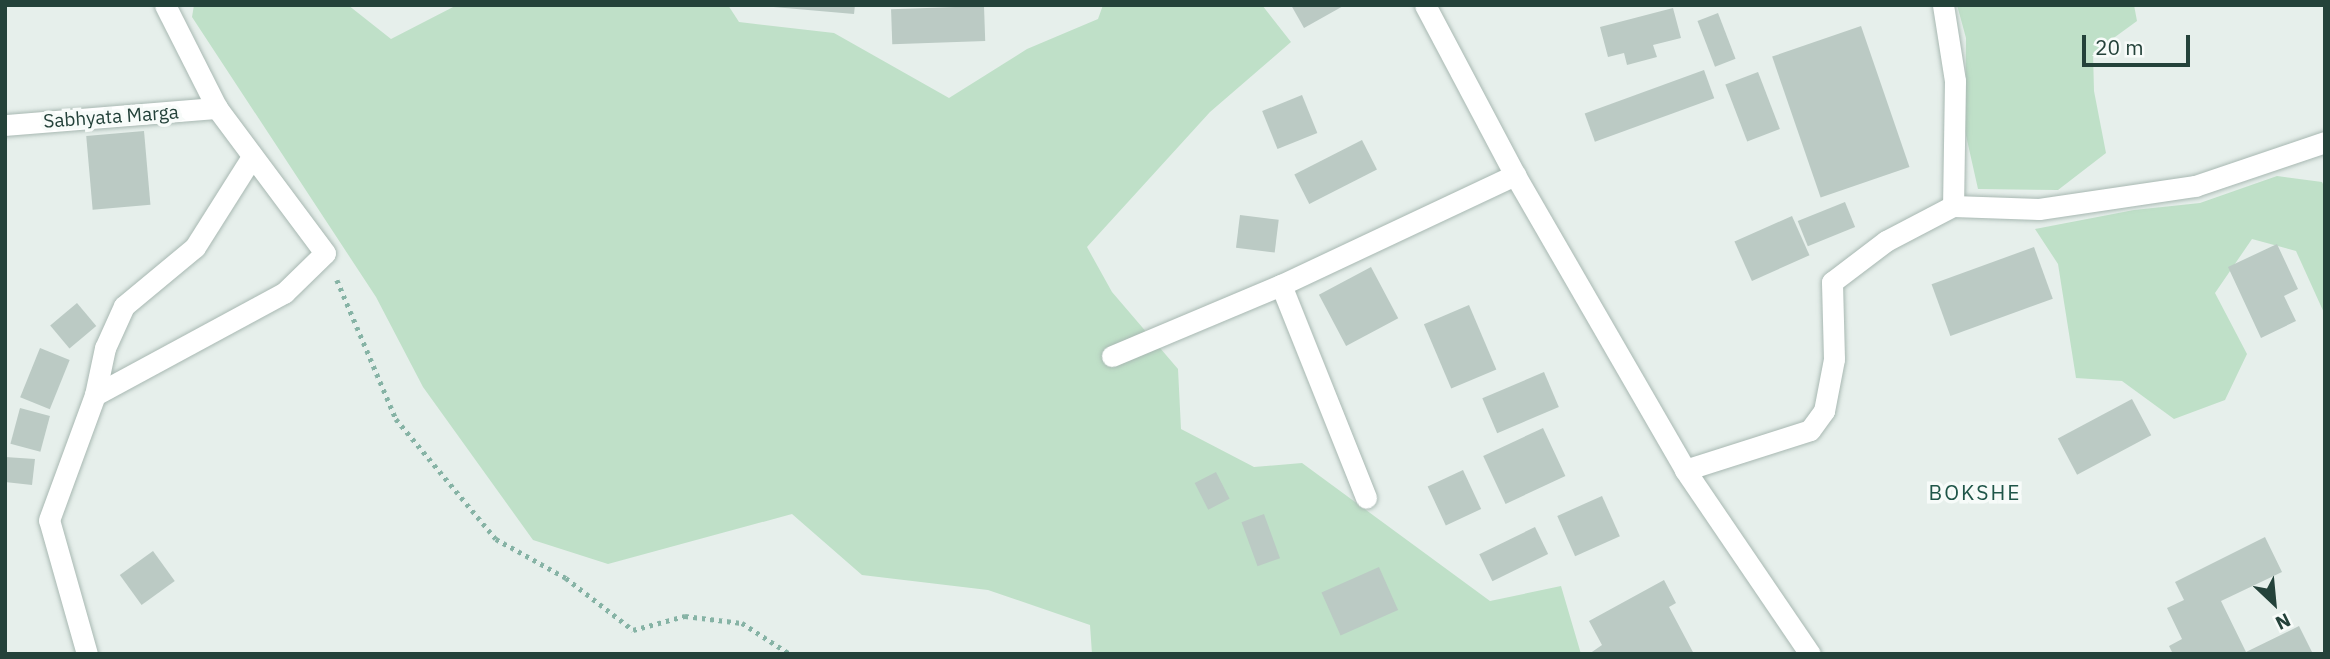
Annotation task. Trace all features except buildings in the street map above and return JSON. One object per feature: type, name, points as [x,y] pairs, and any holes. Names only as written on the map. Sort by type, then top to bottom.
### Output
[{"type":"street","points":[[95,395],[284,293],[325,253],[217,108],[165,5]]},
{"type":"street","points":[[1425,5],[1516,175],[1685,470],[1810,654]]},
{"type":"street","points":[[1942,5],[1955,81],[1953,206]]},
{"type":"street","name":"Sabhyata Marga","points":[[5,125],[217,108]]},
{"type":"street","points":[[1685,470],[1810,430],[1824,411],[1834,359],[1832,282],[1886,241],[1953,206],[2039,209],[2195,186],[2325,142]]},
{"type":"street","points":[[87,654],[49,520],[95,395],[105,348],[124,306],[195,247],[252,157]]},
{"type":"street","points":[[1112,356],[1281,285],[1516,175]]},
{"type":"street","points":[[1281,285],[1366,498]]},
{"type":"path","points":[[325,253],[396,419],[496,539],[566,578],[633,630],[685,616],[742,624],[790,654]]},
{"type":"green space","points":[[194,5],[348,5],[391,39],[457,5],[728,5],[739,22],[834,33],[949,98],[1027,49],[1098,19],[1103,5],[1262,5],[1291,42],[1210,112],[1087,247],[1112,292],[1178,369],[1181,429],[1254,467],[1302,463],[1490,601],[1561,586],[1581,654],[1092,654],[1090,625],[988,590],[862,575],[792,514],[608,564],[533,540],[423,387],[376,297],[192,17]]},
{"type":"green space","points":[[1957,5],[2134,5],[2137,21],[2093,53],[2094,91],[2106,153],[2058,190],[1978,189],[1965,131],[1966,38]]},
{"type":"green space","points":[[2277,176],[2322,182],[2325,188],[2325,315],[2296,251],[2252,239],[2215,293],[2247,354],[2225,400],[2174,419],[2122,381],[2076,378],[2058,264],[2035,229],[2134,210],[2200,203]]},
{"type":"district","name":"BOKSHE","points":[[1975,492]]}]
